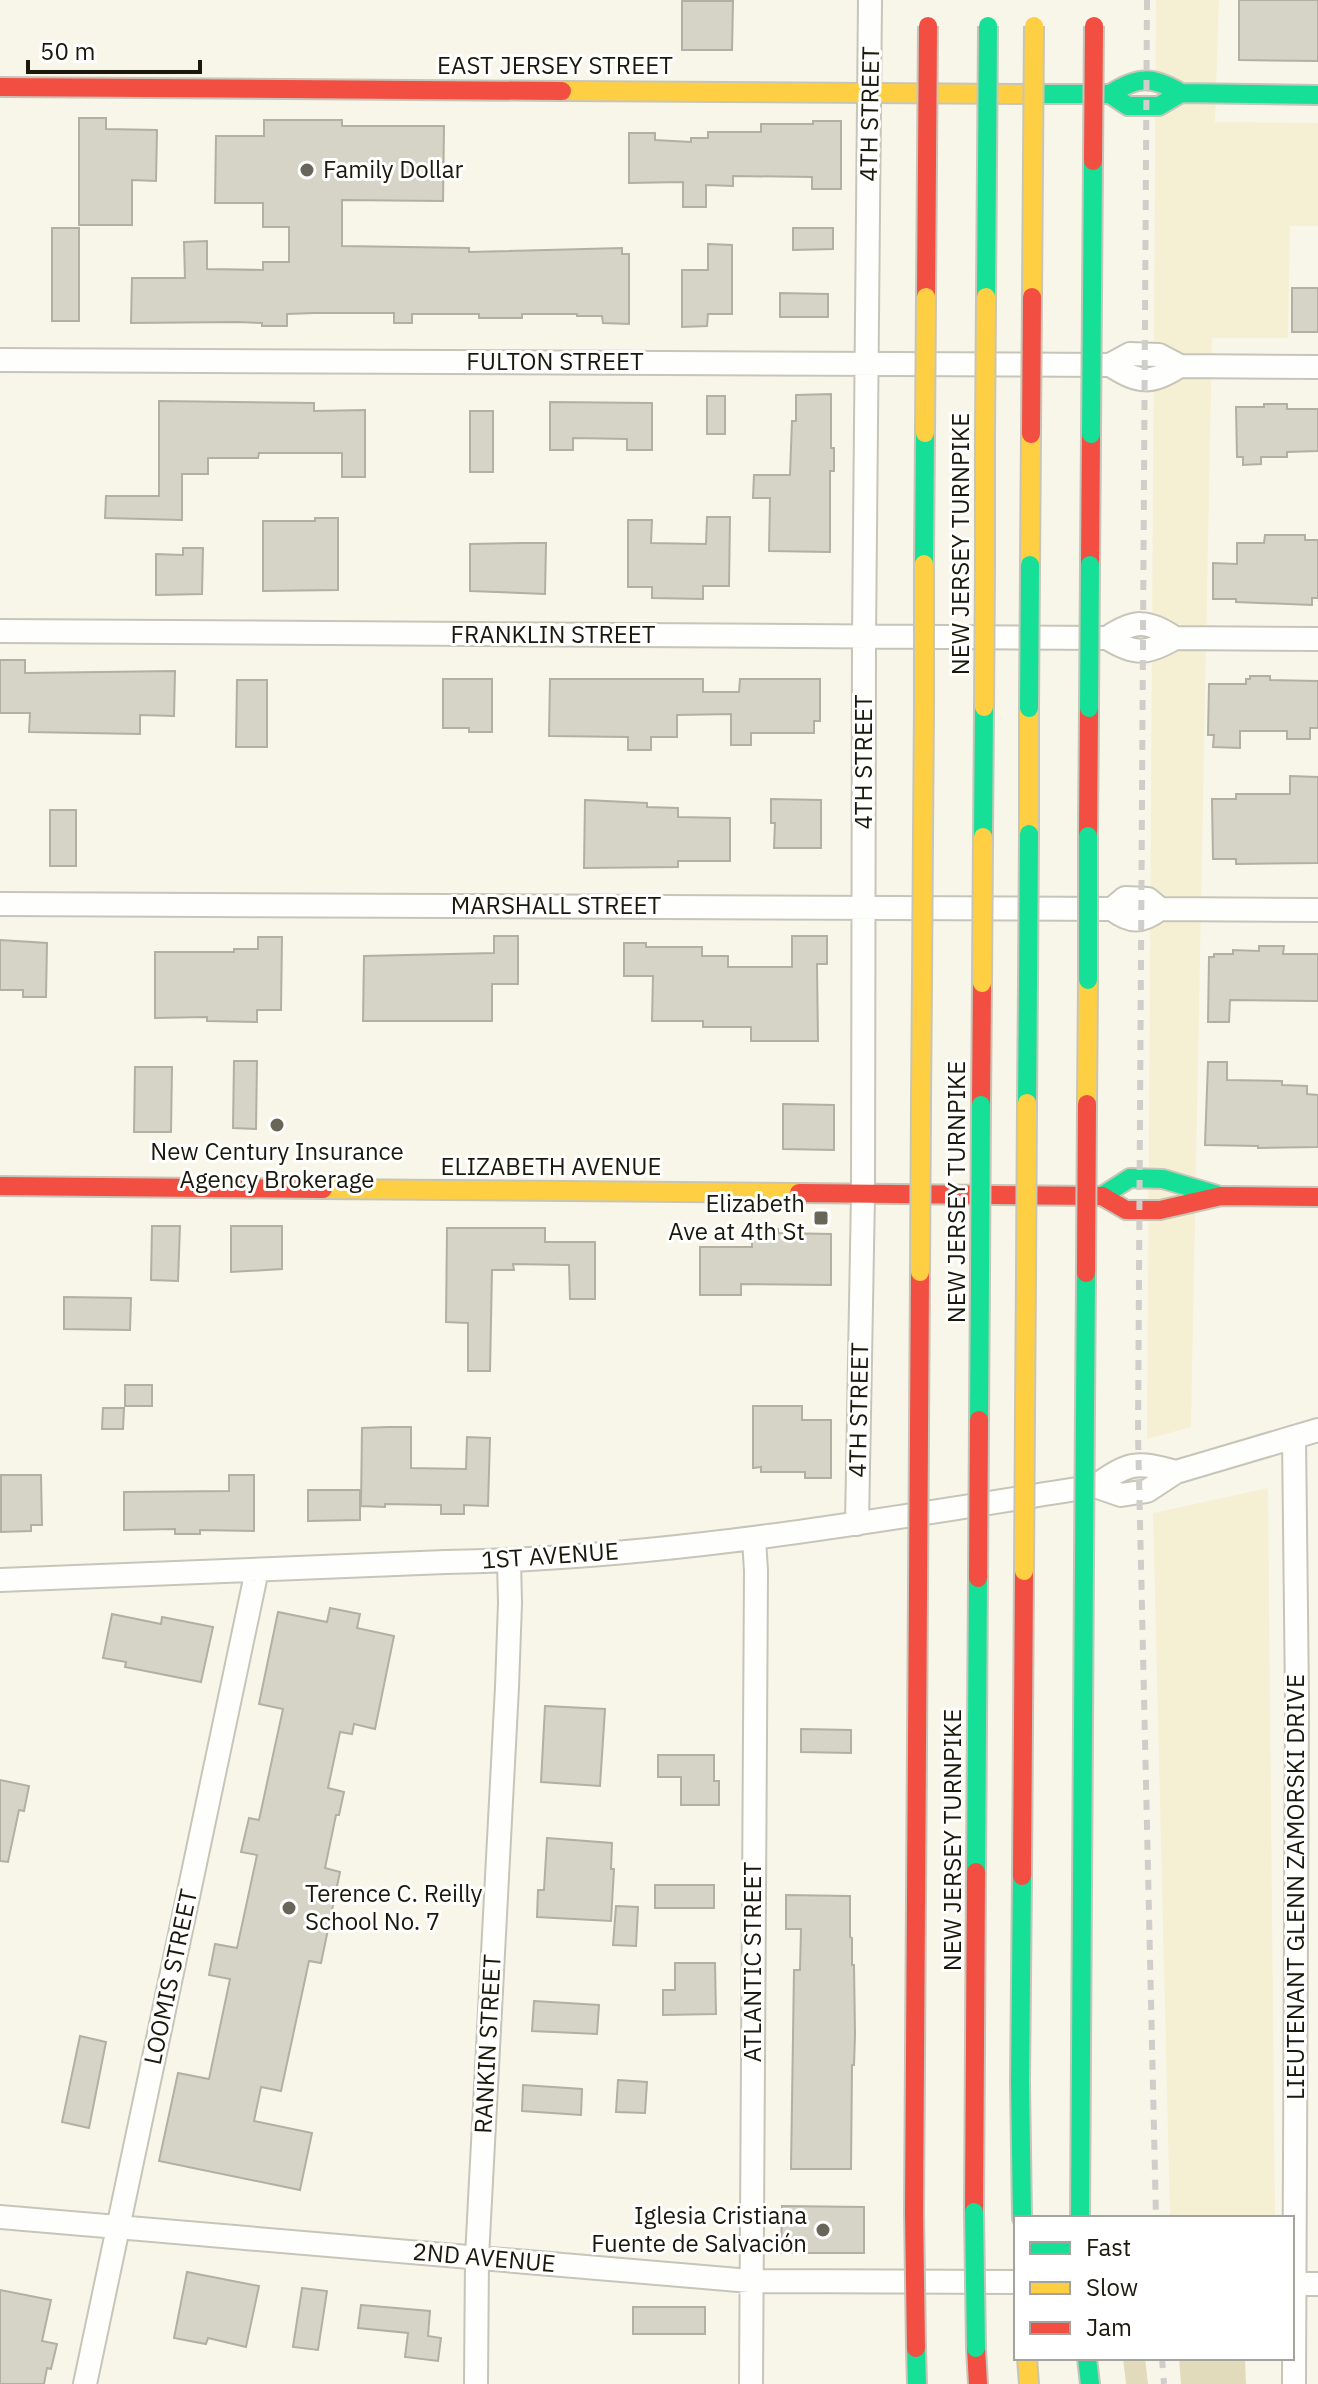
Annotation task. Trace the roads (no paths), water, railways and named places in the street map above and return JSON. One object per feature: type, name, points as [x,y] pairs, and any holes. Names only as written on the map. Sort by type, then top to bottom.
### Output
[{"type":"main road","name":"NEW JERSEY TURNPIKE","points":[[917,2384],[914,2212],[928,19]]},
{"type":"main road","name":"NEW JERSEY TURNPIKE","points":[[978,2384],[974,2212],[988,19]]},
{"type":"main road","points":[[1022,2215],[1034,20]]},
{"type":"main road","points":[[1080,2215],[1094,20]]},
{"type":"main road","name":"EAST JERSEY STREET","points":[[1110,94],[1129,80],[1161,80],[1181,93]]},
{"type":"main road","name":"EAST JERSEY STREET","points":[[0,87],[1110,94],[1128,106],[1159,106],[1181,93],[1318,95]]},
{"type":"main road","name":"ELIZABETH AVENUE","points":[[1102,1196],[1130,1178],[1163,1179],[1221,1196]]},
{"type":"main road","name":"ELIZABETH AVENUE","points":[[0,1186],[1102,1196],[1126,1210],[1160,1210],[1221,1196],[1318,1197]]},
{"type":"main road","points":[[1027,2360],[1029,2384]]},
{"type":"main road","points":[[1087,2360],[1090,2384]]},
{"type":"street","name":"4TH STREET","points":[[857,1524],[863,1194],[870,0]]},
{"type":"street","name":"FULTON STREET","points":[[0,360],[1110,365],[1130,354],[1159,355],[1180,366],[1318,367]]},
{"type":"street","name":"FRANKLIN STREET","points":[[0,631],[1107,638],[1126,625],[1155,625],[1175,638],[1318,639]]},
{"type":"street","name":"MARSHALL STREET","points":[[0,904],[1112,909],[1125,898],[1148,899],[1160,909],[1318,910]]},
{"type":"street","name":"1ST AVENUE","points":[[0,1580],[509,1561],[754,1539],[1095,1486],[1122,1468],[1147,1464],[1176,1472],[1318,1430]]},
{"type":"street","name":"LIEUTENANT GLENN ZAMORSKI DRIVE","points":[[1294,1437],[1308,1700],[1294,2245]]},
{"type":"street","name":"ATLANTIC STREET","points":[[751,2384],[754,1539]]},
{"type":"street","name":"RANKIN STREET","points":[[476,2384],[477,2257],[507,1687],[509,1561]]},
{"type":"street","name":"LOOMIS STREET","points":[[85,2384],[257,1570]]},
{"type":"street","name":"2ND AVENUE","points":[[0,2217],[750,2281],[1014,2282]]},
{"type":"street","points":[[1294,2284],[1318,2284]]},
{"type":"street","name":"LIEUTENANT GLENN ZAMORSKI DRIVE","points":[[1294,2360],[1294,2384]]},
{"type":"railway","points":[[1147,0],[1138,1435],[1156,2216]]},
{"type":"railway","points":[[1162,2360],[1164,2384]]},
{"type":"place","name":"Family Dollar","points":[[307,170]]},
{"type":"place","name":"New Century Insurance Agency Brokerage","points":[[277,1125]]},
{"type":"place","name":"Elizabeth Ave at 4th St","points":[[821,1218]]},
{"type":"place","name":"Terence C. Reilly School No. 7","points":[[289,1908]]},
{"type":"place","name":"Iglesia Cristiana Fuente de Salvación","points":[[823,2230]]}]
